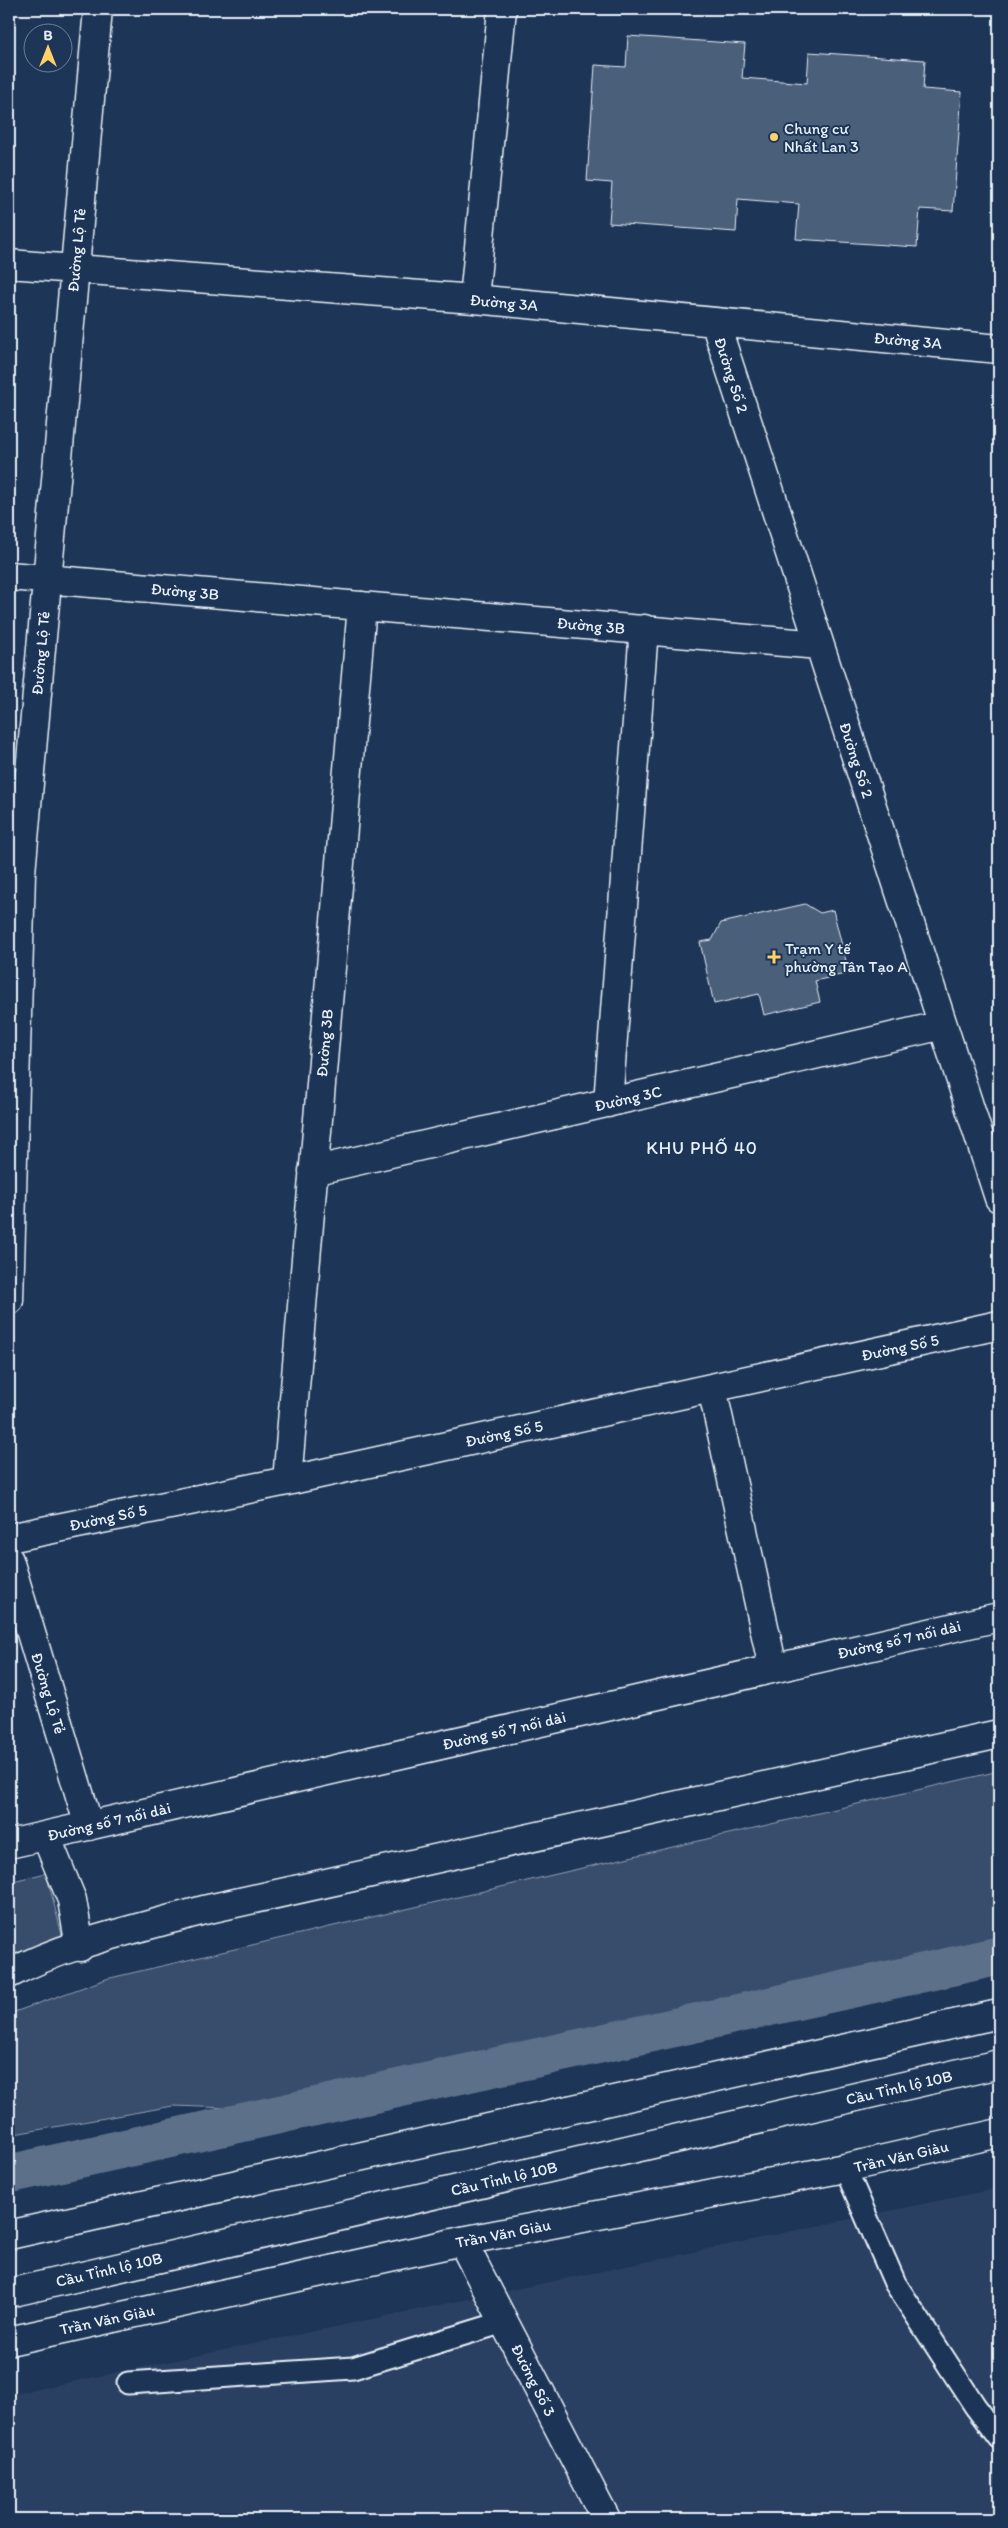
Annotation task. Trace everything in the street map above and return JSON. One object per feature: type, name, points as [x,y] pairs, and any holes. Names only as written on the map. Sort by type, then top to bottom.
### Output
[{"type":"street","name":"Đường Lộ Tẻ","points":[[9,1300],[15,873],[47,579],[98,9]]},
{"type":"street","points":[[474,299],[502,9]]},
{"type":"street","name":"Đường 3A","points":[[9,264],[474,299],[999,349]]},
{"type":"street","name":"Đường Số 2","points":[[715,322],[999,1198]]},
{"type":"street","name":"Đường 3B","points":[[9,576],[820,645]]},
{"type":"street","name":"Đường 3B","points":[[287,1481],[362,606]]},
{"type":"street","points":[[608,1103],[644,629]]},
{"type":"street","name":"Đường 3C","points":[[313,1171],[943,1025]]},
{"type":"street","name":"Đường Số 5","points":[[9,1538],[287,1481],[999,1325]]},
{"type":"street","points":[[712,1388],[773,1668]]},
{"type":"street","name":"Đường Lộ Tẻ","points":[[9,1560],[89,1826]]},
{"type":"street","name":"Đường số 7 nối dài","points":[[9,1844],[999,1617]]},
{"type":"street","points":[[9,1974],[25,1966],[80,1946],[214,1908],[999,1734]]},
{"type":"street","points":[[46,1836],[72,1900],[80,1946]]},
{"type":"street","points":[[9,2235],[999,2014]]},
{"type":"street","name":"Cầu Tỉnh lộ 10B","points":[[9,2293],[999,2064]]},
{"type":"street","name":"Trần Văn Giàu","points":[[9,2341],[462,2241],[845,2168],[999,2133]]},
{"type":"street","name":"Đường Số 3","points":[[462,2241],[606,2519]]},
{"type":"lane","points":[[845,2168],[895,2283],[975,2406],[999,2438]]},
{"type":"lane","points":[[128,2383],[353,2368],[504,2322]]},
{"type":"shaded area","points":[[999,1771],[999,1937],[231,2108],[173,2106],[9,2135],[9,2014],[106,1979]]},
{"type":"shaded area","points":[[46,1873],[62,1935],[9,1961],[9,1882]]},
{"type":"shaded area","points":[[999,2188],[999,2519],[9,2519],[9,2395]]},
{"type":"building","name":"Chung cư Nhất Lan 3","points":[[628,36],[745,44],[742,78],[807,83],[809,52],[925,60],[923,89],[962,92],[953,211],[920,209],[917,247],[796,239],[799,204],[738,199],[736,232],[609,223],[612,183],[587,181],[595,65],[626,67]]},
{"type":"building","name":"Trạm Y tế phường Tân Tạo A","points":[[805,904],[820,913],[833,910],[849,973],[815,981],[820,1002],[764,1015],[759,994],[714,1004],[700,942],[712,940],[721,923]]},
{"type":"waterway","points":[[9,2174],[999,1956]]},
{"type":"place","name":"Chung cư Nhất Lan 3","points":[[774,137]]},
{"type":"place","name":"Trạm Y tế phường Tân Tạo A","points":[[774,957]]},
{"type":"district","name":"KHU PHỐ 40","points":[[702,1148]]}]
